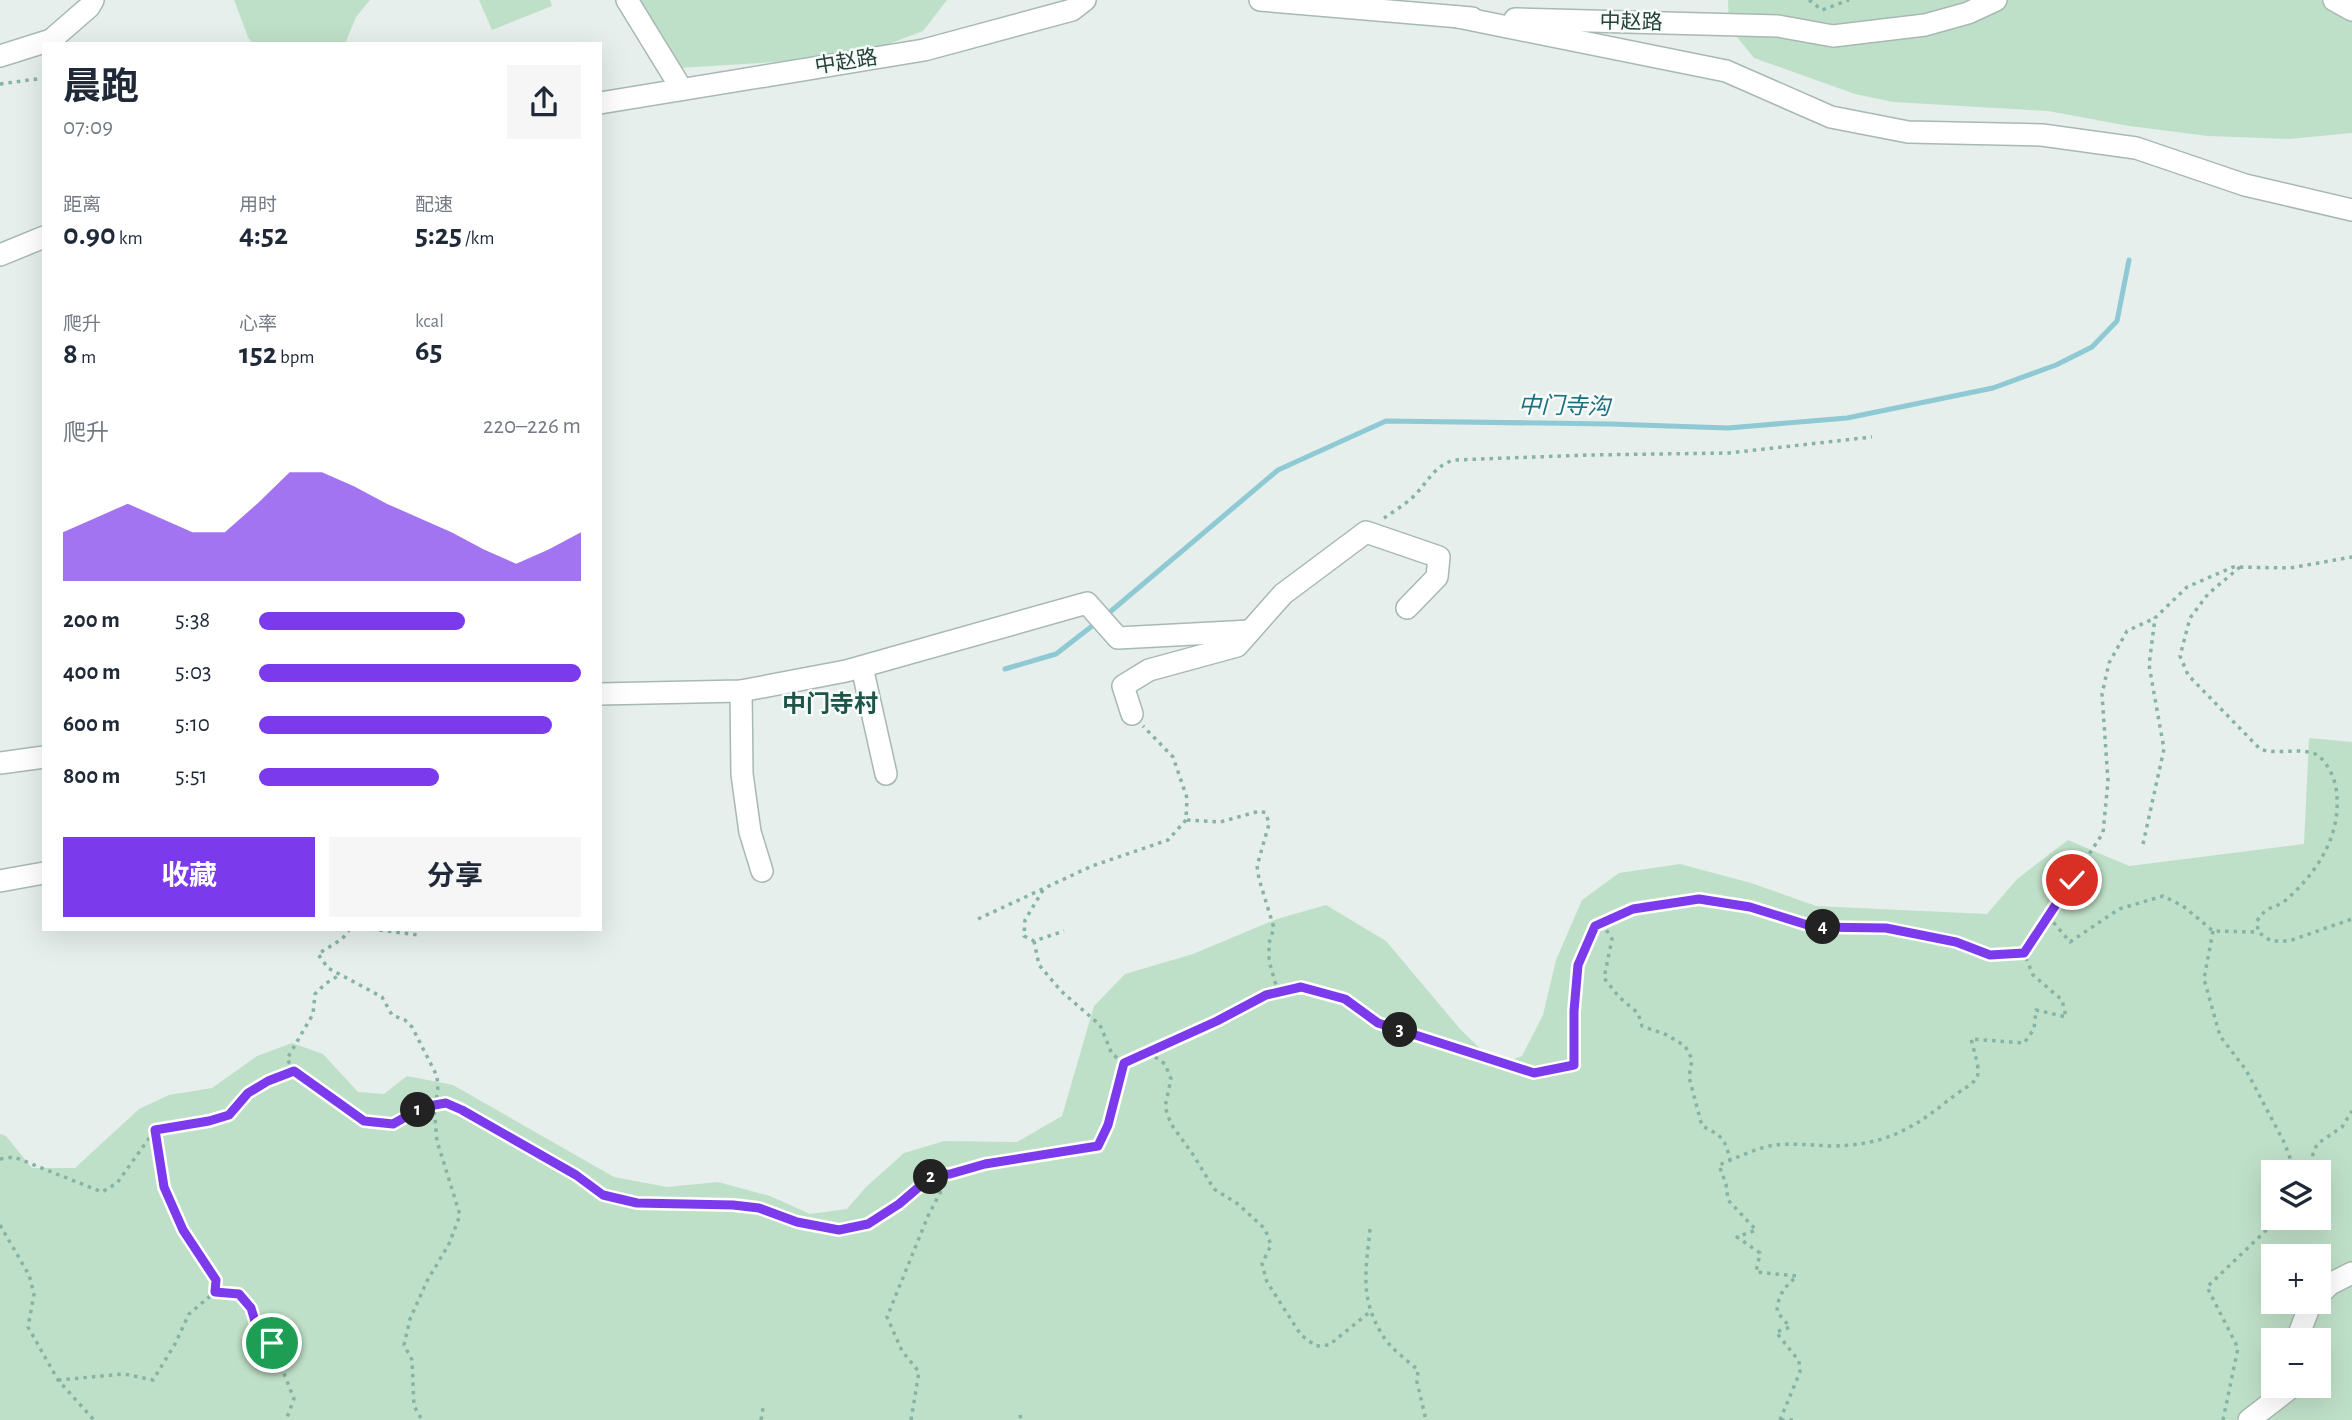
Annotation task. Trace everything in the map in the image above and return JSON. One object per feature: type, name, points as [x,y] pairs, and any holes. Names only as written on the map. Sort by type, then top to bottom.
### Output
[{"type":"street","points":[[45,42],[51,40],[89,7],[93,0]]},
{"type":"street","points":[[627,0],[681,88]]},
{"type":"street","name":"中赵路","points":[[602,103],[924,50],[1072,10],[1085,0]]},
{"type":"street","name":"中赵路","points":[[1260,0],[1458,18],[1778,26],[1833,36],[1925,25],[1968,13],[1996,0]]},
{"type":"street","points":[[2334,0],[2352,10]]},
{"type":"street","points":[[1458,18],[1726,71],[1831,117],[1908,132],[2042,135],[2136,149],[2245,185],[2352,210]]},
{"type":"street","points":[[0,56],[42,43]]},
{"type":"street","points":[[0,256],[42,238]]},
{"type":"street","points":[[1132,714],[1123,686],[1149,670],[1237,646],[1283,594],[1366,532],[1439,557],[1437,577],[1407,608]]},
{"type":"street","points":[[602,694],[741,691],[862,667],[1087,603],[1118,638],[1250,631]]},
{"type":"street","points":[[862,667],[886,774]]},
{"type":"street","points":[[741,691],[742,775],[750,832],[762,872]]},
{"type":"street","points":[[0,763],[42,757]]},
{"type":"street","points":[[0,881],[42,873]]},
{"type":"street","points":[[2331,1284],[2352,1273]]},
{"type":"street","points":[[2249,1420],[2277,1398]]},
{"type":"path","points":[[1809,0],[1822,10],[1849,0]]},
{"type":"path","points":[[0,84],[42,79]]},
{"type":"path","points":[[1366,532],[1413,497],[1434,471],[1445,462],[1454,460],[1729,453],[1872,437]]},
{"type":"path","points":[[2024,953],[2103,833],[2108,781],[2102,694],[2109,663],[2127,631],[2155,618],[2187,587],[2233,567],[2290,568],[2352,557]]},
{"type":"path","points":[[2240,567],[2208,594],[2190,618],[2180,656],[2188,675],[2260,749],[2268,752],[2314,753],[2326,764],[2335,783],[2338,807],[2335,828],[2326,852],[2284,902],[2265,909],[2257,921],[2258,932]]},
{"type":"path","points":[[2143,844],[2164,749],[2149,665],[2155,618]]},
{"type":"path","points":[[978,919],[1092,866],[1168,841],[1186,820],[1187,798],[1173,757],[1132,714]]},
{"type":"path","points":[[1186,820],[1220,822],[1260,811],[1266,813],[1269,824],[1257,866],[1274,928],[1269,943],[1269,961],[1278,992]]},
{"type":"path","points":[[1045,888],[1025,920],[1024,936],[1034,941],[1064,931]]},
{"type":"path","points":[[2048,916],[2070,942],[2119,909],[2163,896],[2183,906],[2213,931],[2258,932],[2271,941],[2289,941],[2352,919]]},
{"type":"path","points":[[1124,1063],[1217,1021],[1266,995],[1301,987],[1345,999],[1378,1023],[1534,1073],[1574,1065],[1574,1011],[1578,965],[1595,926],[1633,909],[1699,899],[1750,907],[1814,927],[1886,928],[1956,942],[1990,955],[2024,953]]},
{"type":"path","points":[[1602,923],[1612,939],[1604,978],[1619,997],[1638,1013],[1642,1026],[1667,1035],[1685,1046],[1692,1059],[1689,1077],[1702,1126],[1718,1134],[1726,1142],[1730,1161]]},
{"type":"path","points":[[348,931],[342,939],[318,954],[328,968],[382,997],[392,1015],[405,1020],[412,1027],[437,1076],[438,1091],[434,1107],[437,1141],[460,1215],[449,1244],[427,1281],[410,1319],[404,1345],[412,1360],[414,1406],[422,1420]]},
{"type":"path","points":[[387,931],[418,935]]},
{"type":"path","points":[[2213,931],[2204,979],[2220,1036],[2246,1070],[2291,1160]]},
{"type":"path","points":[[1034,941],[1039,965],[1061,991],[1100,1025],[1112,1054],[1124,1063]]},
{"type":"path","points":[[1798,1420],[1779,1420],[1800,1372],[1799,1361],[1776,1332],[1790,1326],[1777,1312],[1778,1297],[1782,1289],[1797,1276],[1756,1272],[1760,1253],[1737,1237],[1756,1230],[1728,1199],[1719,1165],[1775,1145],[1841,1146],[1876,1142],[1925,1119],[1951,1098],[1975,1084],[1979,1070],[1971,1039],[2024,1043],[2034,1029],[2036,1010],[2066,1017],[2062,1000],[2033,975],[2024,953]]},
{"type":"path","points":[[341,974],[315,994],[313,1014],[287,1059],[294,1071],[364,1121],[393,1124],[423,1107],[446,1103],[576,1175],[603,1195],[637,1203],[759,1208],[797,1222],[839,1230],[868,1224],[899,1204],[933,1175],[1098,1146],[1108,1125],[1124,1063]]},
{"type":"path","points":[[1148,1052],[1165,1064],[1171,1079],[1165,1107],[1171,1124],[1214,1189],[1238,1204],[1265,1229],[1271,1245],[1262,1264],[1267,1282],[1301,1335],[1315,1346],[1329,1345],[1371,1311]]},
{"type":"path","points":[[0,1159],[15,1157],[102,1192],[117,1183],[155,1130],[229,1115],[248,1093],[268,1081],[294,1071]]},
{"type":"path","points":[[2311,1160],[2317,1144],[2342,1127],[2352,1111]]},
{"type":"path","points":[[155,1130],[164,1187],[183,1230],[216,1280],[215,1292]]},
{"type":"path","points":[[911,1420],[919,1372],[902,1350],[887,1317],[928,1216],[950,1174]]},
{"type":"path","points":[[0,1225],[29,1275],[34,1294],[28,1327],[58,1380],[94,1420]]},
{"type":"path","points":[[1370,1229],[1364,1285],[1371,1311],[1383,1337],[1418,1370],[1426,1420]]},
{"type":"path","points":[[2223,1420],[2238,1348],[2207,1287],[2266,1230]]},
{"type":"path","points":[[58,1380],[124,1374],[153,1380],[189,1314],[215,1292],[239,1294],[251,1308],[258,1331],[272,1343],[294,1399],[286,1420]]},
{"type":"path","points":[[761,1420],[763,1408]]},
{"type":"green space","points":[[234,0],[370,0],[356,17],[346,42],[252,42]]},
{"type":"green space","points":[[479,0],[550,0],[552,6],[492,30]]},
{"type":"green space","points":[[639,0],[947,0],[923,31],[854,57],[680,68]]},
{"type":"green space","points":[[1728,0],[2352,0],[2352,133],[2289,139],[2208,136],[2129,126],[2048,111],[1893,102],[1855,94],[1754,58],[1729,27]]},
{"type":"green space","points":[[2309,738],[2352,742],[2352,1420],[0,1420],[0,1134],[6,1136],[32,1168],[75,1168],[139,1109],[169,1095],[212,1088],[257,1056],[292,1043],[323,1054],[358,1092],[384,1094],[407,1076],[453,1085],[614,1177],[667,1187],[718,1182],[770,1196],[810,1214],[847,1209],[866,1187],[904,1153],[944,1141],[1017,1142],[1062,1116],[1094,1006],[1125,974],[1193,954],[1277,919],[1326,905],[1386,941],[1461,1030],[1497,1065],[1522,1056],[1543,1015],[1556,960],[1582,900],[1619,873],[1680,864],[1751,883],[1816,906],[1987,914],[2017,879],[2068,840],[2129,866],[2304,844]]},
{"type":"waterway","name":"中门寺沟","points":[[1104,617],[1278,470],[1386,421],[1728,428],[1847,418],[1993,388],[2056,365],[2092,347],[2117,321],[2129,260]]},
{"type":"waterway","name":"中门寺沟","points":[[1005,669],[1056,654],[1096,623]]},
{"type":"district","name":"中门寺村","points":[[830,705]]},
{"type":"route","points":[[272,1343],[258,1331],[251,1308],[239,1294],[215,1292],[216,1280],[183,1230],[164,1187],[155,1130],[229,1115],[248,1093],[268,1081],[294,1071],[364,1121],[393,1124],[423,1107],[446,1103],[576,1175],[603,1195],[637,1203],[759,1208],[797,1222],[839,1230],[868,1224],[899,1204],[933,1175],[1098,1146],[1108,1125],[1124,1063],[1217,1021],[1266,995],[1301,987],[1345,999],[1378,1023],[1534,1073],[1574,1065],[1574,1011],[1578,965],[1595,926],[1633,909],[1699,899],[1750,907],[1814,927],[1886,928],[1956,942],[1990,955],[2024,953],[2072,880]]}]
